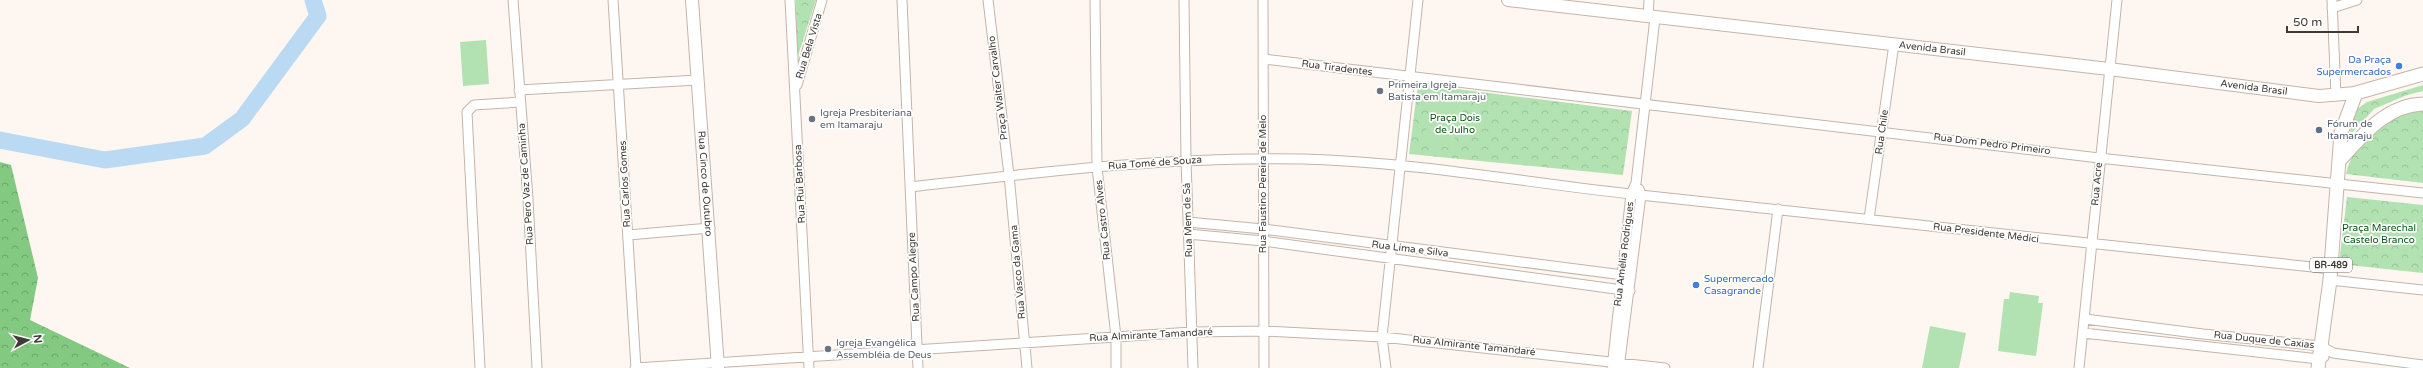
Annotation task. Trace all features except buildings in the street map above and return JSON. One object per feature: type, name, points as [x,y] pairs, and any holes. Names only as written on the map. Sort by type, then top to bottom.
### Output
[{"type":"main road","points":[[2356,93],[2423,74]]},
{"type":"main road","name":"BR-489","points":[[2318,363],[2330,274],[2343,122],[2356,93]]},
{"type":"main road","points":[[2339,161],[2367,131],[2385,116],[2402,107],[2423,104]]},
{"type":"street","name":"Rua Pero Vaz de Caminha","points":[[513,0],[528,199],[537,368]]},
{"type":"street","name":"Rua Carlos Gomes","points":[[613,0],[620,84],[636,368]]},
{"type":"street","name":"Rua Cinco de Outubro","points":[[692,0],[710,228],[718,365]]},
{"type":"street","name":"Rua Rui Barbosa","points":[[790,0],[809,368]]},
{"type":"street","name":"Rua Bela Vista","points":[[795,92],[822,0]]},
{"type":"street","points":[[902,0],[910,187]]},
{"type":"street","name":"Praça Walter Carvalho","points":[[988,0],[1008,175]]},
{"type":"street","name":"Rua Castro Alves","points":[[1095,0],[1097,167],[1116,337],[1116,368]]},
{"type":"street","name":"Rua Mem de Sá","points":[[1184,0],[1186,160],[1193,368]]},
{"type":"street","name":"Rua Faustino Pereira de Melo","points":[[1263,0],[1264,368]]},
{"type":"street","points":[[1386,368],[1382,337],[1418,0]]},
{"type":"street","name":"Avenida Brasil","points":[[1508,0],[2109,69],[2319,96],[2336,96],[2356,93]]},
{"type":"street","points":[[1636,183],[1645,105],[1651,17],[1649,0]]},
{"type":"street","name":"Rua Acre","points":[[2079,368],[2085,318],[2099,158],[2117,0]]},
{"type":"street","points":[[2336,96],[2332,4],[2357,0]]},
{"type":"street","name":"Rua Chile","points":[[1869,219],[1894,44]]},
{"type":"street","name":"Rua Tiradentes","points":[[1264,59],[1410,78]]},
{"type":"street","points":[[1410,78],[1645,105]]},
{"type":"street","points":[[519,90],[698,80]]},
{"type":"street","points":[[480,368],[467,112],[474,105],[520,102]]},
{"type":"street","name":"Rua Dom Pedro Primeiro","points":[[1645,105],[1882,131],[2099,158],[2338,184]]},
{"type":"street","name":"Rua Tomé de Souza","points":[[910,187],[1008,175],[1186,160],[1263,159],[1401,165]]},
{"type":"street","points":[[1401,165],[1641,195]]},
{"type":"street","name":"Rua Vasco da Gama","points":[[1008,175],[1027,368]]},
{"type":"street","name":"Rua Amélia Rodrigues","points":[[1616,366],[1630,291],[1627,275],[1631,194],[1636,183]]},
{"type":"street","name":"Rua Amélia Rodrigues","points":[[1616,366],[1620,290],[1627,275],[1641,195],[1636,183]]},
{"type":"street","points":[[2338,184],[2423,193]]},
{"type":"street","name":"Rua Campo Alegre","points":[[910,187],[918,368]]},
{"type":"street","name":"Rua Presidente Médici","points":[[1641,195],[1869,219],[2330,274]]},
{"type":"street","points":[[1758,368],[1778,209]]},
{"type":"street","name":"Rua Lima e Silva","points":[[1188,222],[1263,229],[1391,247],[1627,275]]},
{"type":"street","points":[[628,235],[710,228]]},
{"type":"street","name":"Rua Lima e Silva","points":[[1188,234],[1263,241],[1630,291]]},
{"type":"street","points":[[2330,274],[2423,290]]},
{"type":"street","name":"Rua Duque de Caxias","points":[[2083,333],[2318,363],[2333,354],[2321,346],[2203,334],[2085,318]]},
{"type":"street","name":"Rua Almirante Tamandaré","points":[[636,368],[718,365],[1192,332],[1263,331],[1382,337],[1616,366],[1665,368]]},
{"type":"street","points":[[2201,347],[2203,334]]},
{"type":"street","points":[[2333,354],[2423,365]]},
{"type":"green space","points":[[796,0],[816,0],[797,59]]},
{"type":"green space","points":[[486,40],[489,84],[463,86],[460,42]]},
{"type":"green space","name":"Praça Dois de Julho","points":[[1418,84],[1632,111],[1623,175],[1409,154]]},
{"type":"green space","points":[[2423,85],[2423,91],[2407,95],[2374,109],[2350,135],[2353,112],[2367,102]]},
{"type":"green space","points":[[1430,94],[1459,98],[1454,148],[1424,145]]},
{"type":"green space","points":[[2423,109],[2423,183],[2346,174],[2350,161],[2356,150],[2374,130],[2397,116]]},
{"type":"green space","points":[[0,162],[11,165],[38,278],[30,320],[130,368],[0,368]]},
{"type":"green space","name":"Praça Marechal Castelo Branco","points":[[2347,197],[2423,205],[2423,273],[2339,264]]},
{"type":"green space","points":[[2010,292],[2039,296],[2038,303],[2043,303],[2036,356],[1998,351],[2004,299],[2009,299]]},
{"type":"green space","points":[[1930,326],[1966,333],[1959,368],[1922,368]]},
{"type":"waterway","points":[[0,140],[105,160],[205,146],[242,119],[318,16],[313,0]]},
{"type":"place","name":"Da Praça Supermercados","points":[[2399,66]]},
{"type":"place","name":"Primeira Igreja Batista em Itamaraju","points":[[1380,91]]},
{"type":"place","name":"Igreja Presbiteriana em Itamaraju","points":[[812,119]]},
{"type":"place","name":"Fórum de Itamaraju","points":[[2319,130]]},
{"type":"place","name":"Supermercado Casagrande","points":[[1696,285]]},
{"type":"place","name":"Igreja Evangélica Assembléia de Deus","points":[[828,349]]}]
